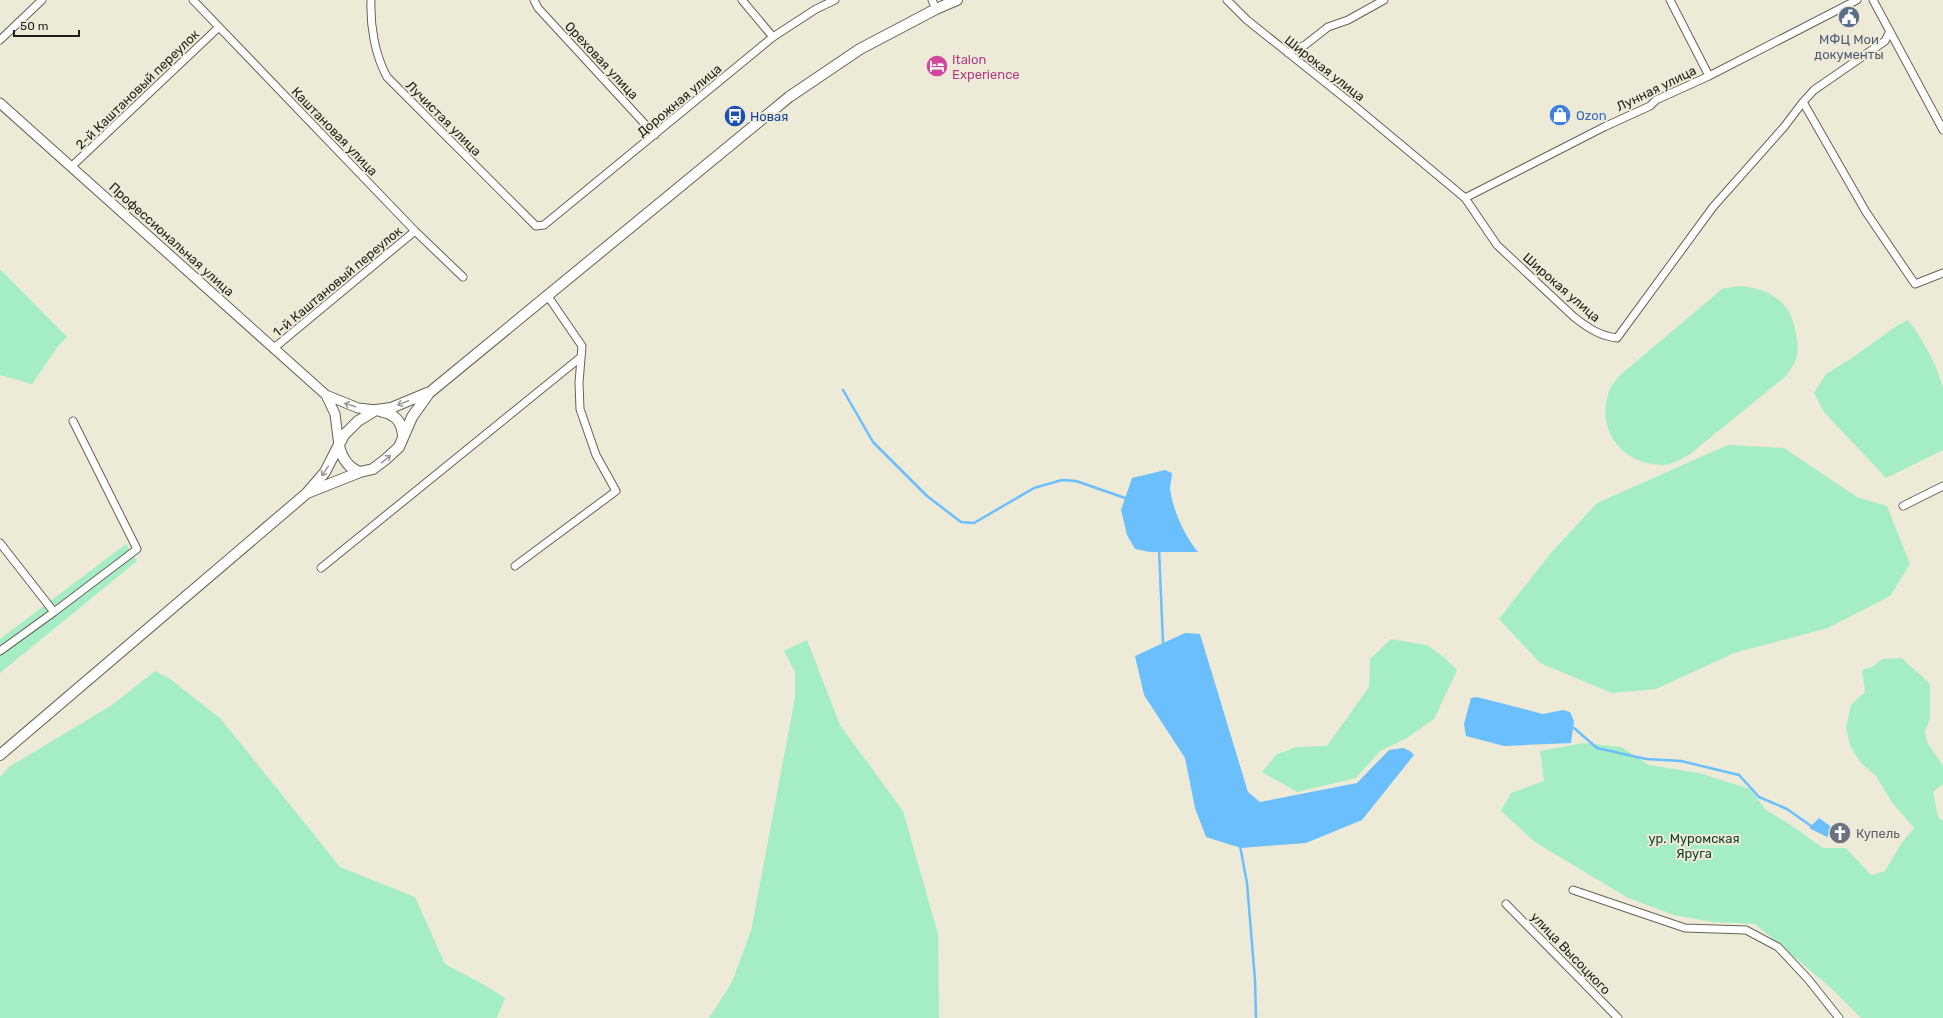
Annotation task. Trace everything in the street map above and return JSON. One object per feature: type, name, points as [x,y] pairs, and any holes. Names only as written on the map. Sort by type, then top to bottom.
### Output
[{"type":"main road","points":[[307,493],[360,472],[373,469],[399,447],[412,417],[429,392],[789,97],[860,49],[934,4],[957,0]]},
{"type":"main road","points":[[0,755],[307,493],[325,472],[339,446],[341,439],[364,417],[376,410],[391,408],[429,392]]},
{"type":"main road","points":[[376,410],[395,416],[400,424],[403,436]]},
{"type":"main road","points":[[339,446],[349,465],[360,472]]},
{"type":"street","points":[[0,40],[42,0]]},
{"type":"street","name":"Каштановая улица","points":[[193,0],[415,232],[463,277]]},
{"type":"street","name":"Лучистая улица","points":[[371,0],[375,45],[379,63],[387,77],[528,220],[536,226],[544,225]]},
{"type":"street","name":"Ореховая улица","points":[[534,0],[538,8],[655,135]]},
{"type":"street","points":[[742,0],[773,37]]},
{"type":"street","name":"Дорожная улица","points":[[544,225],[773,37],[816,9],[835,0]]},
{"type":"street","name":"Широкая улица","points":[[1227,0],[1247,20],[1351,103],[1465,198],[1497,245],[1574,317],[1587,328],[1605,336],[1617,338],[1713,207],[1784,127],[1803,102],[1814,90],[1885,41],[1890,31]]},
{"type":"street","points":[[1288,54],[1305,45],[1328,27],[1348,20],[1384,0]]},
{"type":"street","points":[[1670,0],[1709,76]]},
{"type":"street","name":"Лунная улица","points":[[1465,198],[1604,127],[1650,106],[1656,100],[1709,76],[1857,0]]},
{"type":"street","points":[[1873,0],[1943,130]]},
{"type":"street","name":"2-й Каштановый переулок","points":[[71,167],[219,27]]},
{"type":"street","name":"Профессиональная улица","points":[[0,102],[326,395]]},
{"type":"street","points":[[1803,102],[1866,212],[1915,284],[1943,273]]},
{"type":"street","name":"1-й Каштановый переулок","points":[[274,348],[415,232]]},
{"type":"street","points":[[515,566],[616,491],[596,455],[580,409],[579,383],[582,346],[547,295]]},
{"type":"street","points":[[321,568],[582,357]]},
{"type":"street","points":[[326,395],[358,408],[376,410]]},
{"type":"street","points":[[326,395],[334,414],[339,446]]},
{"type":"street","points":[[0,651],[137,549],[73,421]]},
{"type":"street","points":[[1903,506],[1943,486]]},
{"type":"street","points":[[0,543],[54,612]]},
{"type":"street","points":[[1573,890],[1685,928],[1746,930],[1778,947],[1808,979],[1839,1018]]},
{"type":"street","name":"улица Высоцкого","points":[[1506,904],[1618,1018]]},
{"type":"green space","points":[[0,269],[67,337],[59,345],[32,384],[0,375]]},
{"type":"green space","points":[[1738,286],[1749,287],[1769,293],[1784,305],[1793,323],[1797,341],[1797,355],[1793,366],[1785,377],[1690,454],[1680,460],[1666,465],[1648,463],[1635,459],[1624,452],[1609,432],[1606,419],[1606,406],[1609,392],[1619,376],[1722,289]]},
{"type":"green space","points":[[1908,320],[1929,352],[1943,388],[1943,450],[1886,478],[1824,412],[1814,393],[1826,374],[1852,358],[1895,327]]},
{"type":"green space","points":[[1728,445],[1784,448],[1857,497],[1887,506],[1910,564],[1890,596],[1828,628],[1734,653],[1656,689],[1612,693],[1540,663],[1499,619],[1550,554],[1597,503]]},
{"type":"green space","points":[[126,544],[137,561],[0,673],[0,639]]},
{"type":"green space","points":[[1391,639],[1427,645],[1445,658],[1457,670],[1434,719],[1407,738],[1380,751],[1356,778],[1297,792],[1262,772],[1277,754],[1297,747],[1327,746],[1369,687],[1370,659]]},
{"type":"green space","points":[[807,640],[840,725],[903,811],[938,934],[939,1018],[709,1018],[732,982],[751,931],[795,698],[795,672],[784,651]]},
{"type":"green space","name":"ур. Муромская Яруга","points":[[1902,658],[1930,684],[1930,718],[1925,732],[1927,742],[1943,766],[1943,784],[1933,792],[1938,817],[1943,821],[1943,1018],[1861,1018],[1831,988],[1755,924],[1713,922],[1674,915],[1628,898],[1535,842],[1501,811],[1511,793],[1544,781],[1540,751],[1584,743],[1621,747],[1649,765],[1699,773],[1750,789],[1766,810],[1791,825],[1823,848],[1846,848],[1871,875],[1885,871],[1901,844],[1914,828],[1891,801],[1876,776],[1861,763],[1850,746],[1846,727],[1851,705],[1865,692],[1862,670],[1872,667],[1882,659]]},
{"type":"green space","points":[[155,671],[170,679],[221,719],[340,867],[415,897],[445,964],[481,983],[505,998],[497,1018],[0,1018],[0,777],[9,767],[112,705]]},
{"type":"water","points":[[1165,470],[1172,473],[1170,489],[1176,514],[1188,538],[1198,552],[1150,552],[1135,549],[1127,535],[1121,510],[1132,478]]},
{"type":"water","points":[[1185,633],[1200,634],[1248,792],[1260,802],[1357,783],[1389,750],[1403,748],[1410,751],[1414,755],[1362,820],[1306,843],[1241,848],[1206,837],[1195,808],[1185,758],[1144,695],[1135,656]]},
{"type":"water","points":[[1477,697],[1543,714],[1563,710],[1570,712],[1574,721],[1571,743],[1504,746],[1466,736],[1464,724],[1471,698]]},
{"type":"water","points":[[1819,818],[1833,828],[1827,837],[1809,828]]},
{"type":"waterway","points":[[843,390],[873,442],[927,496],[961,522],[974,523],[1034,488],[1062,480],[1076,481],[1128,499]]},
{"type":"waterway","points":[[1159,549],[1163,643]]},
{"type":"waterway","points":[[1574,728],[1597,748],[1646,759],[1681,761],[1739,775],[1759,797],[1787,809],[1814,828]]},
{"type":"waterway","points":[[1240,846],[1247,883],[1255,980],[1256,1018]]},
{"type":"place","name":"МФЦ Мои документы","points":[[1849,17]]},
{"type":"place","name":"Italon Experience","points":[[937,66]]},
{"type":"place","name":"Ozon","points":[[1560,115]]},
{"type":"place","name":"Новая","points":[[735,116]]},
{"type":"place","name":"Купель","points":[[1840,833]]}]
